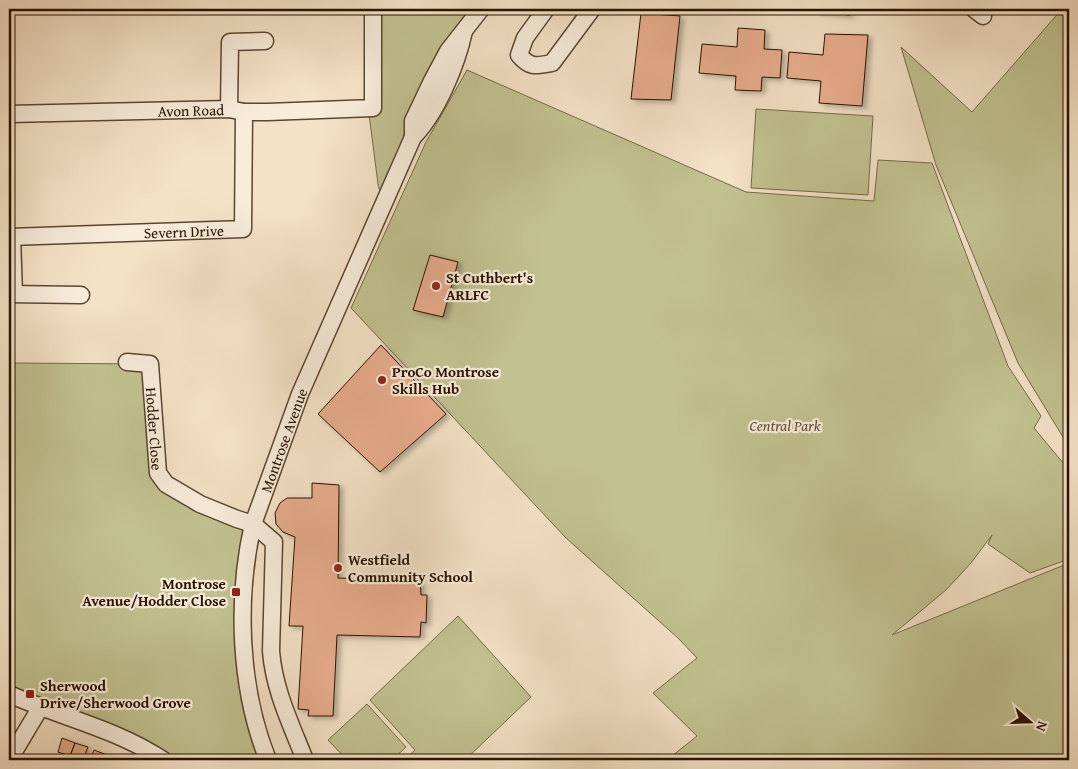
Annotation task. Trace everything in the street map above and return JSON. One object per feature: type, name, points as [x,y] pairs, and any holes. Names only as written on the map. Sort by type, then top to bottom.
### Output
[{"type":"street","name":"Avon Road","points":[[9,114],[373,108],[373,9]]},
{"type":"street","name":"Montrose Avenue","points":[[268,760],[252,706],[245,666],[242,625],[248,546],[253,524],[300,394],[413,138],[425,126],[459,56],[464,31],[481,9]]},
{"type":"street","points":[[546,9],[525,38],[519,55],[526,64],[537,66],[552,63],[592,9]]},
{"type":"street","points":[[237,111],[230,42],[265,41]]},
{"type":"street","name":"Severn Drive","points":[[10,237],[243,228],[237,111]]},
{"type":"street","points":[[10,237],[11,294],[81,295]]},
{"type":"street","name":"Hodder Close","points":[[127,362],[150,364],[158,472],[166,484],[200,504],[253,524]]},
{"type":"street","points":[[253,524],[274,542],[272,669],[276,686],[305,760]]},
{"type":"street","points":[[9,694],[40,708],[95,726],[136,744],[163,760]]},
{"type":"street","points":[[9,760],[40,708]]},
{"type":"green space","points":[[372,9],[481,9],[383,205],[378,184],[369,114]]},
{"type":"green space","points":[[1062,9],[1069,9],[1069,447],[1018,363],[936,165],[901,47],[972,112]]},
{"type":"green space","name":"Central Park","points":[[467,70],[746,192],[874,201],[878,160],[932,163],[1008,366],[1041,416],[1034,428],[1069,470],[1069,559],[1030,573],[988,544],[992,535],[971,563],[946,590],[892,635],[1069,563],[1069,760],[667,760],[697,736],[653,693],[697,658],[678,638],[566,538],[351,308],[426,142]]},
{"type":"green space","points":[[756,109],[873,116],[868,195],[751,188]]},
{"type":"green space","points":[[9,363],[150,364],[161,477],[253,524],[242,625],[269,760],[155,760],[9,691]]},
{"type":"green space","points":[[458,616],[531,697],[465,760],[404,760],[415,750],[370,700]]},
{"type":"green space","points":[[367,704],[406,747],[392,760],[347,760],[328,740]]},
{"type":"building","points":[[817,9],[850,9],[850,15],[817,12]]},
{"type":"building","points":[[641,13],[680,16],[671,100],[631,99]]},
{"type":"building","points":[[738,28],[765,30],[764,49],[782,50],[780,78],[762,77],[761,91],[735,90],[736,76],[699,73],[702,44],[737,47]]},
{"type":"building","points":[[825,34],[868,35],[862,106],[819,103],[821,81],[787,78],[789,52],[823,55]]},
{"type":"building","name":"St Cuthbert's ARLFC","points":[[430,255],[458,262],[443,317],[413,310]]},
{"type":"building","name":"ProCo Montrose Skills Hub","points":[[381,345],[446,414],[380,472],[318,414]]},
{"type":"building","points":[[312,483],[339,485],[338,578],[420,580],[421,595],[427,595],[426,623],[421,622],[420,637],[337,635],[333,716],[308,716],[309,710],[298,709],[303,626],[289,626],[295,537],[283,532],[276,524],[275,513],[280,503],[287,498],[312,498]]},
{"type":"building","points":[[62,738],[75,743],[70,756],[58,752]]},
{"type":"building","points":[[75,743],[88,747],[83,760],[70,756]]},
{"type":"building","points":[[94,750],[107,755],[105,760],[90,760]]},
{"type":"building","points":[[107,755],[118,760],[105,760]]},
{"type":"place","name":"St Cuthbert's ARLFC","points":[[436,286]]},
{"type":"place","name":"ProCo Montrose Skills Hub","points":[[382,380]]},
{"type":"place","name":"Westfield Community School","points":[[338,568]]},
{"type":"place","name":"Montrose Avenue/Hodder Close","points":[[236,592]]},
{"type":"place","name":"Sherwood Drive/Sherwood Grove","points":[[30,694]]}]
